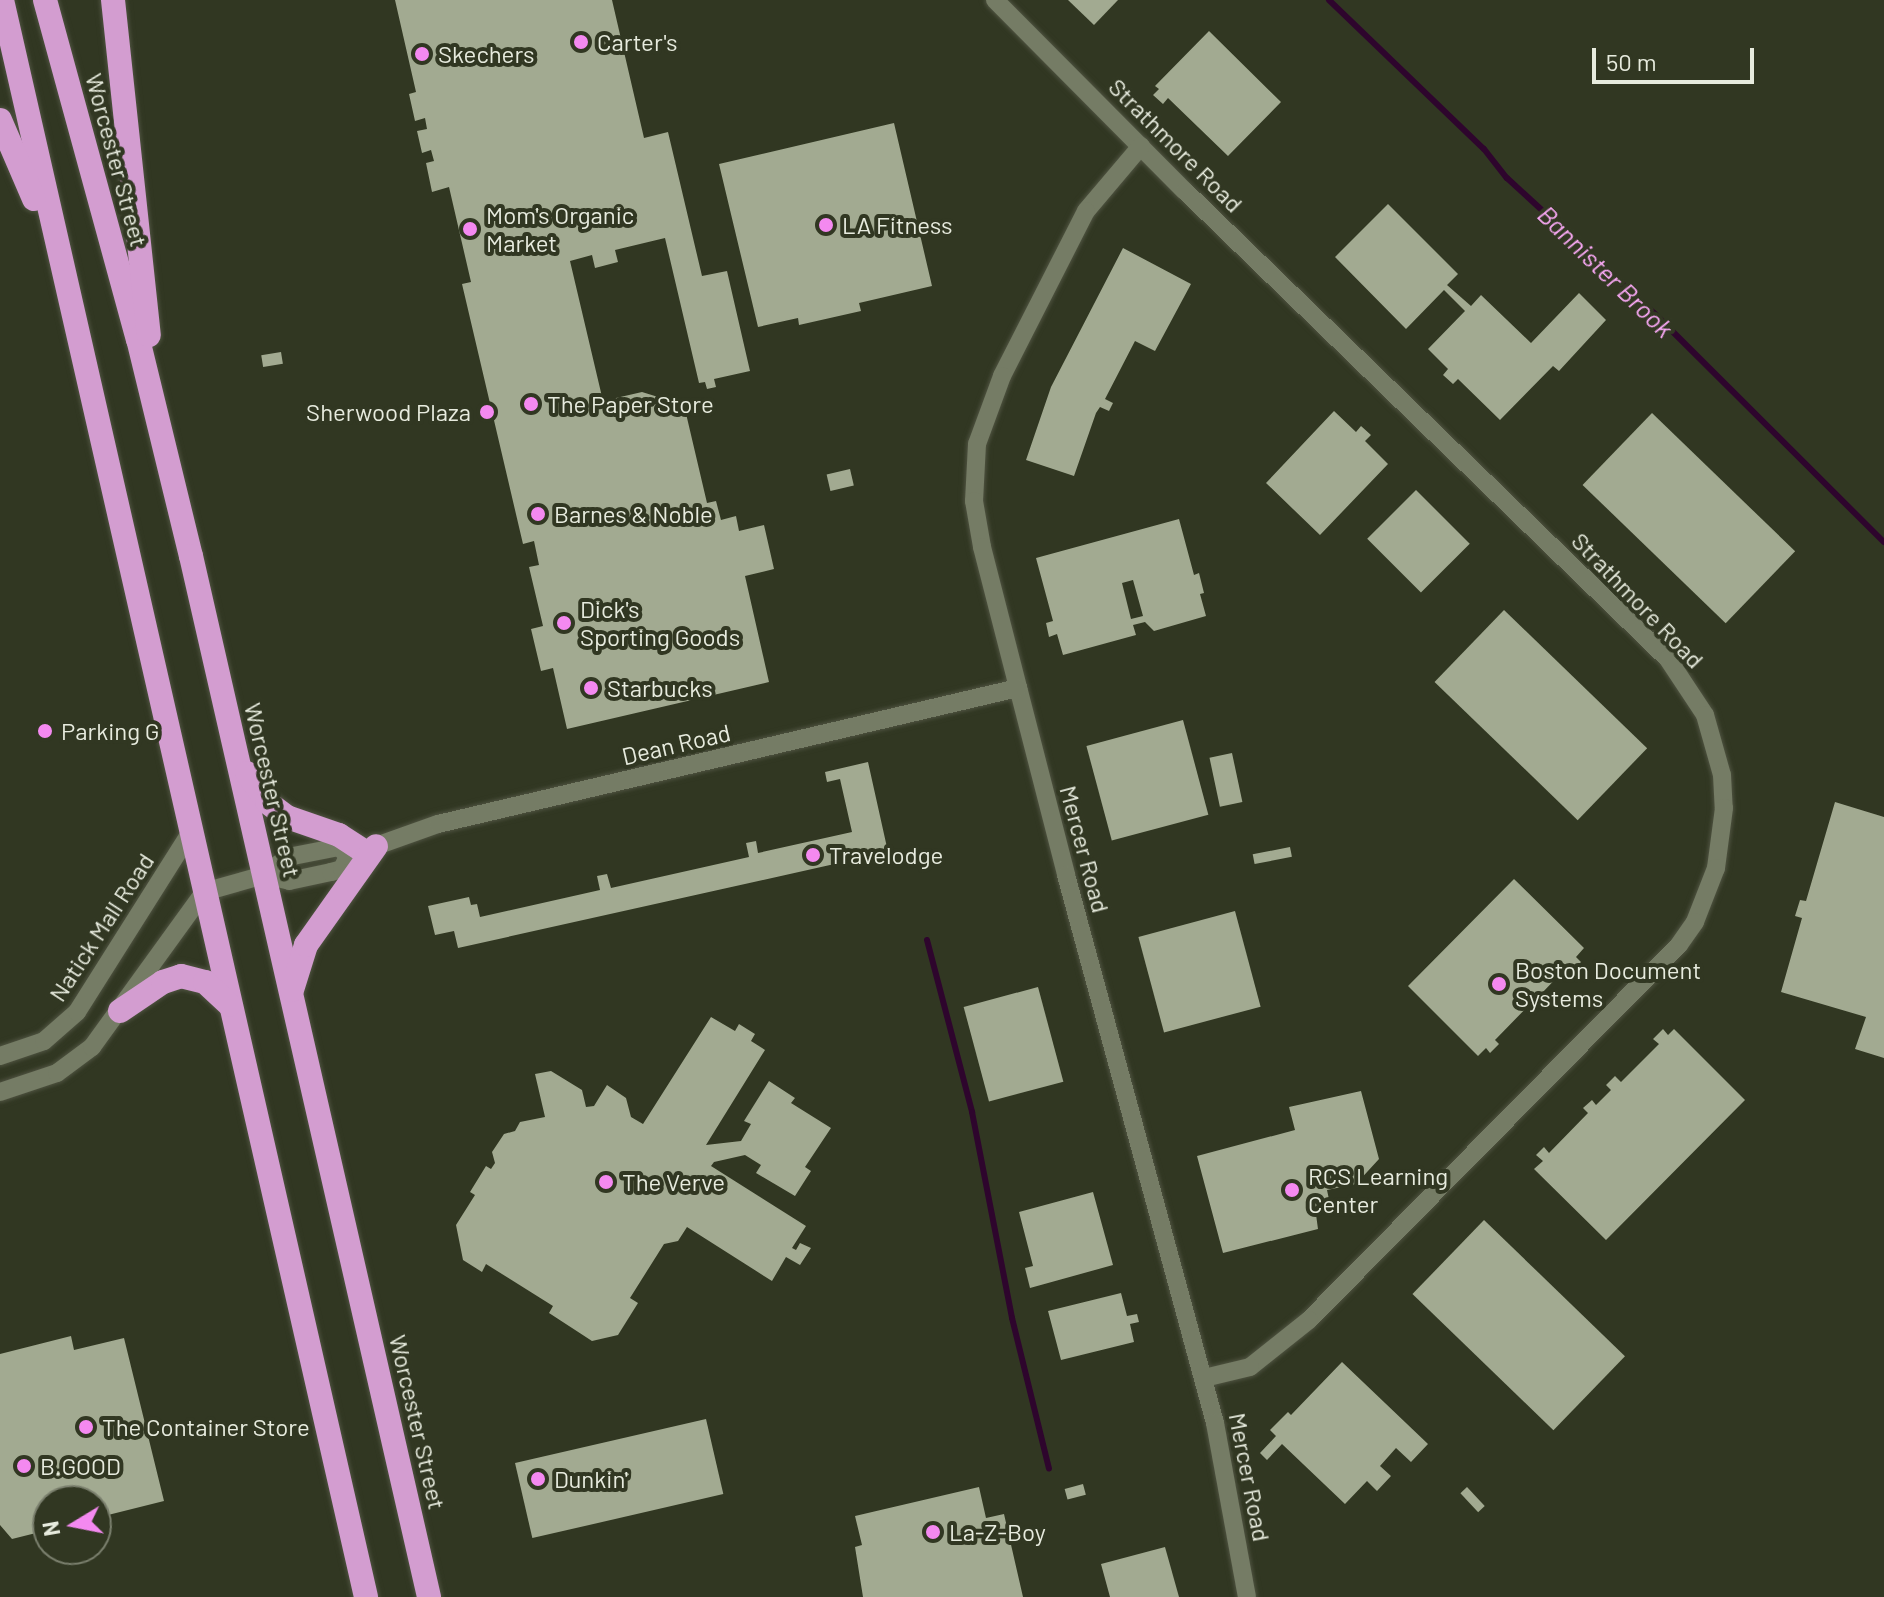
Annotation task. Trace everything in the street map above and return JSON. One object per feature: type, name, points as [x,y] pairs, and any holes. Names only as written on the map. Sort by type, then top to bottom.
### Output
[{"type":"highway","points":[[2,0],[76,336],[366,1597]]},
{"type":"highway","name":"Worcester Street","points":[[45,0],[163,441],[429,1597]]},
{"type":"highway","points":[[97,0],[132,167]]},
{"type":"highway","points":[[113,0],[163,441]]},
{"type":"highway","points":[[0,120],[43,225],[76,336]]},
{"type":"highway","points":[[236,751],[256,788],[280,812],[300,824],[352,841],[363,851],[306,945],[295,974],[291,997]]},
{"type":"highway","points":[[120,1011],[163,982],[181,976],[205,982],[229,1004]]},
{"type":"street","name":"Strathmore Road","points":[[995,0],[1668,659],[1705,715],[1722,775],[1722,840],[1708,896],[1695,922],[1656,971],[1300,1329],[1250,1367],[1204,1378]]},
{"type":"street","name":"Mercer Road","points":[[1141,146],[1099,192],[1074,232],[1002,376],[980,433],[973,478],[976,513],[1018,688],[1204,1378],[1231,1502],[1247,1597]]},
{"type":"street","name":"Dean Road","points":[[204,892],[264,875],[288,857],[339,847],[363,851],[438,824],[1018,688]]},
{"type":"street","name":"Natick Mall Road","points":[[0,1056],[44,1041],[77,1012],[190,833]]},
{"type":"street","points":[[0,1092],[47,1077],[76,1061],[100,1038],[204,892]]},
{"type":"building","points":[[395,0],[612,0],[644,138],[668,132],[702,276],[727,271],[750,371],[714,379],[716,387],[707,389],[705,382],[699,383],[665,238],[615,250],[618,262],[595,268],[592,255],[570,261],[603,401],[642,392],[684,405],[707,503],[716,501],[721,520],[736,516],[739,531],[764,525],[774,569],[745,576],[769,682],[567,729],[553,668],[541,671],[531,629],[543,626],[529,567],[539,565],[534,541],[523,544],[462,284],[471,282],[449,187],[432,192],[426,163],[434,161],[431,150],[422,153],[417,131],[427,129],[425,118],[415,121],[409,94],[416,92]]},
{"type":"building","points":[[1068,0],[1118,0],[1094,25]]},
{"type":"building","points":[[1209,31],[1281,102],[1228,156],[1168,98],[1163,104],[1153,95],[1159,89],[1155,86]]},
{"type":"building","name":"LA Fitness","points":[[894,123],[932,286],[859,303],[861,311],[799,325],[798,318],[758,327],[719,164]]},
{"type":"building","points":[[1388,204],[1458,274],[1447,285],[1471,306],[1481,295],[1531,343],[1579,293],[1606,320],[1559,371],[1553,366],[1500,420],[1458,379],[1453,384],[1443,375],[1448,369],[1428,349],[1465,311],[1444,290],[1406,329],[1335,257]]},
{"type":"building","points":[[1123,248],[1191,284],[1155,351],[1135,341],[1105,399],[1113,403],[1109,411],[1100,407],[1096,413],[1074,476],[1026,460],[1051,387]]},
{"type":"building","points":[[281,352],[283,364],[263,367],[261,355]]},
{"type":"building","points":[[1334,411],[1356,432],[1361,426],[1371,435],[1365,441],[1388,464],[1320,535],[1266,483]]},
{"type":"building","points":[[1652,413],[1795,551],[1726,623],[1583,485]]},
{"type":"building","points":[[850,469],[854,486],[830,491],[827,474]]},
{"type":"building","points":[[1416,490],[1470,544],[1421,593],[1367,539]]},
{"type":"building","points":[[1179,519],[1194,575],[1199,573],[1206,616],[1154,631],[1145,622],[1133,625],[1136,635],[1063,655],[1057,634],[1049,637],[1046,623],[1053,621],[1036,558]],"holes":[[[1133,580],[1143,616],[1131,619],[1122,583]]]},
{"type":"building","points":[[1504,610],[1647,748],[1578,820],[1435,682]]},
{"type":"building","points":[[1183,720],[1208,815],[1112,841],[1086,746]]},
{"type":"building","points":[[1232,753],[1242,802],[1220,807],[1210,758]]},
{"type":"building","name":"Travelodge","points":[[868,762],[888,852],[458,948],[454,931],[435,935],[428,906],[469,897],[471,905],[477,904],[480,917],[600,890],[597,876],[607,874],[611,888],[749,857],[746,843],[756,841],[758,853],[852,832],[840,779],[827,782],[825,772]]},
{"type":"building","points":[[1835,802],[1884,817],[1884,1058],[1855,1049],[1866,1017],[1781,992],[1802,918],[1795,916],[1800,900],[1806,901]]},
{"type":"building","points":[[1290,847],[1292,857],[1255,864],[1253,854]]},
{"type":"building","points":[[1514,879],[1584,948],[1576,957],[1581,962],[1572,971],[1567,967],[1541,994],[1546,998],[1538,1007],[1533,1001],[1495,1040],[1499,1044],[1490,1053],[1486,1048],[1478,1056],[1408,986]]},
{"type":"building","points":[[1235,911],[1261,1007],[1164,1033],[1138,937]]},
{"type":"building","points":[[1038,987],[1063,1082],[989,1102],[964,1007]]},
{"type":"building","name":"The Verve","points":[[711,1017],[735,1031],[739,1024],[755,1034],[751,1041],[765,1050],[706,1145],[741,1141],[751,1124],[744,1121],[769,1081],[795,1098],[791,1103],[831,1128],[805,1167],[811,1171],[795,1196],[756,1173],[761,1165],[745,1155],[714,1162],[711,1166],[806,1226],[792,1248],[796,1250],[800,1243],[811,1248],[800,1265],[786,1257],[772,1281],[687,1227],[678,1241],[664,1244],[630,1298],[638,1303],[618,1335],[592,1341],[549,1313],[553,1306],[486,1264],[482,1272],[463,1260],[456,1225],[475,1195],[470,1192],[486,1166],[491,1169],[495,1163],[492,1152],[504,1134],[515,1131],[520,1122],[545,1117],[535,1074],[551,1071],[582,1090],[586,1107],[594,1106],[607,1085],[626,1098],[631,1117],[643,1124]]},
{"type":"building","points":[[1663,1029],[1668,1035],[1674,1029],[1745,1100],[1606,1240],[1534,1169],[1543,1161],[1536,1155],[1544,1147],[1549,1153],[1588,1113],[1583,1108],[1592,1100],[1596,1105],[1611,1090],[1606,1085],[1615,1076],[1621,1082],[1659,1044],[1653,1039]]},
{"type":"building","points":[[1361,1091],[1379,1159],[1356,1184],[1327,1190],[1330,1204],[1315,1207],[1318,1229],[1223,1253],[1197,1156],[1295,1130],[1289,1107]]},
{"type":"building","points":[[1093,1192],[1113,1265],[1030,1288],[1025,1268],[1033,1266],[1019,1212]]},
{"type":"building","points":[[1484,1220],[1625,1356],[1553,1430],[1412,1294]]},
{"type":"building","points":[[1121,1293],[1127,1316],[1137,1314],[1139,1322],[1130,1324],[1134,1342],[1061,1360],[1048,1311]]},
{"type":"building","name":"The Container Store","points":[[71,1336],[74,1350],[124,1338],[164,1501],[112,1514],[112,1485],[32,1485],[32,1534],[12,1539],[0,1525],[0,1354]]},
{"type":"building","points":[[1342,1362],[1428,1444],[1411,1462],[1396,1448],[1380,1466],[1391,1476],[1377,1491],[1367,1481],[1345,1504],[1282,1444],[1267,1460],[1260,1453],[1276,1436],[1270,1430],[1288,1412],[1291,1415]]},
{"type":"building","points":[[706,1419],[723,1494],[532,1538],[515,1463]]},
{"type":"building","points":[[1083,1484],[1086,1495],[1067,1500],[1065,1489]]},
{"type":"building","name":"La-Z-Boy","points":[[979,1487],[986,1518],[1004,1514],[1023,1597],[863,1597],[855,1547],[862,1545],[855,1516]]},
{"type":"building","points":[[1467,1487],[1485,1506],[1478,1512],[1460,1493]]},
{"type":"building","points":[[1165,1547],[1179,1597],[1110,1597],[1101,1564]]},
{"type":"waterway","name":"Bannister Brook","points":[[1329,0],[1484,149],[1507,178],[1655,314],[1884,542]]},
{"type":"waterway","points":[[927,940],[972,1112],[1012,1318],[1049,1469]]},
{"type":"place","name":"Carter's","points":[[581,42]]},
{"type":"place","name":"Skechers","points":[[422,54]]},
{"type":"place","name":"LA Fitness","points":[[826,225]]},
{"type":"place","name":"Mom's Organic Market","points":[[470,229]]},
{"type":"place","name":"The Paper Store","points":[[531,404]]},
{"type":"place","name":"Sherwood Plaza","points":[[487,412]]},
{"type":"place","name":"Barnes & Noble","points":[[538,514]]},
{"type":"place","name":"Dick's Sporting Goods","points":[[564,623]]},
{"type":"place","name":"Starbucks","points":[[591,688]]},
{"type":"place","name":"Parking G","points":[[45,731]]},
{"type":"place","name":"Travelodge","points":[[813,855]]},
{"type":"place","name":"Boston Document Systems","points":[[1499,984]]},
{"type":"place","name":"The Verve","points":[[606,1182]]},
{"type":"place","name":"RCS Learning Center","points":[[1292,1190]]},
{"type":"place","name":"The Container Store","points":[[86,1427]]},
{"type":"place","name":"B.GOOD","points":[[24,1466]]},
{"type":"place","name":"Dunkin'","points":[[538,1479]]},
{"type":"place","name":"La-Z-Boy","points":[[933,1532]]}]
